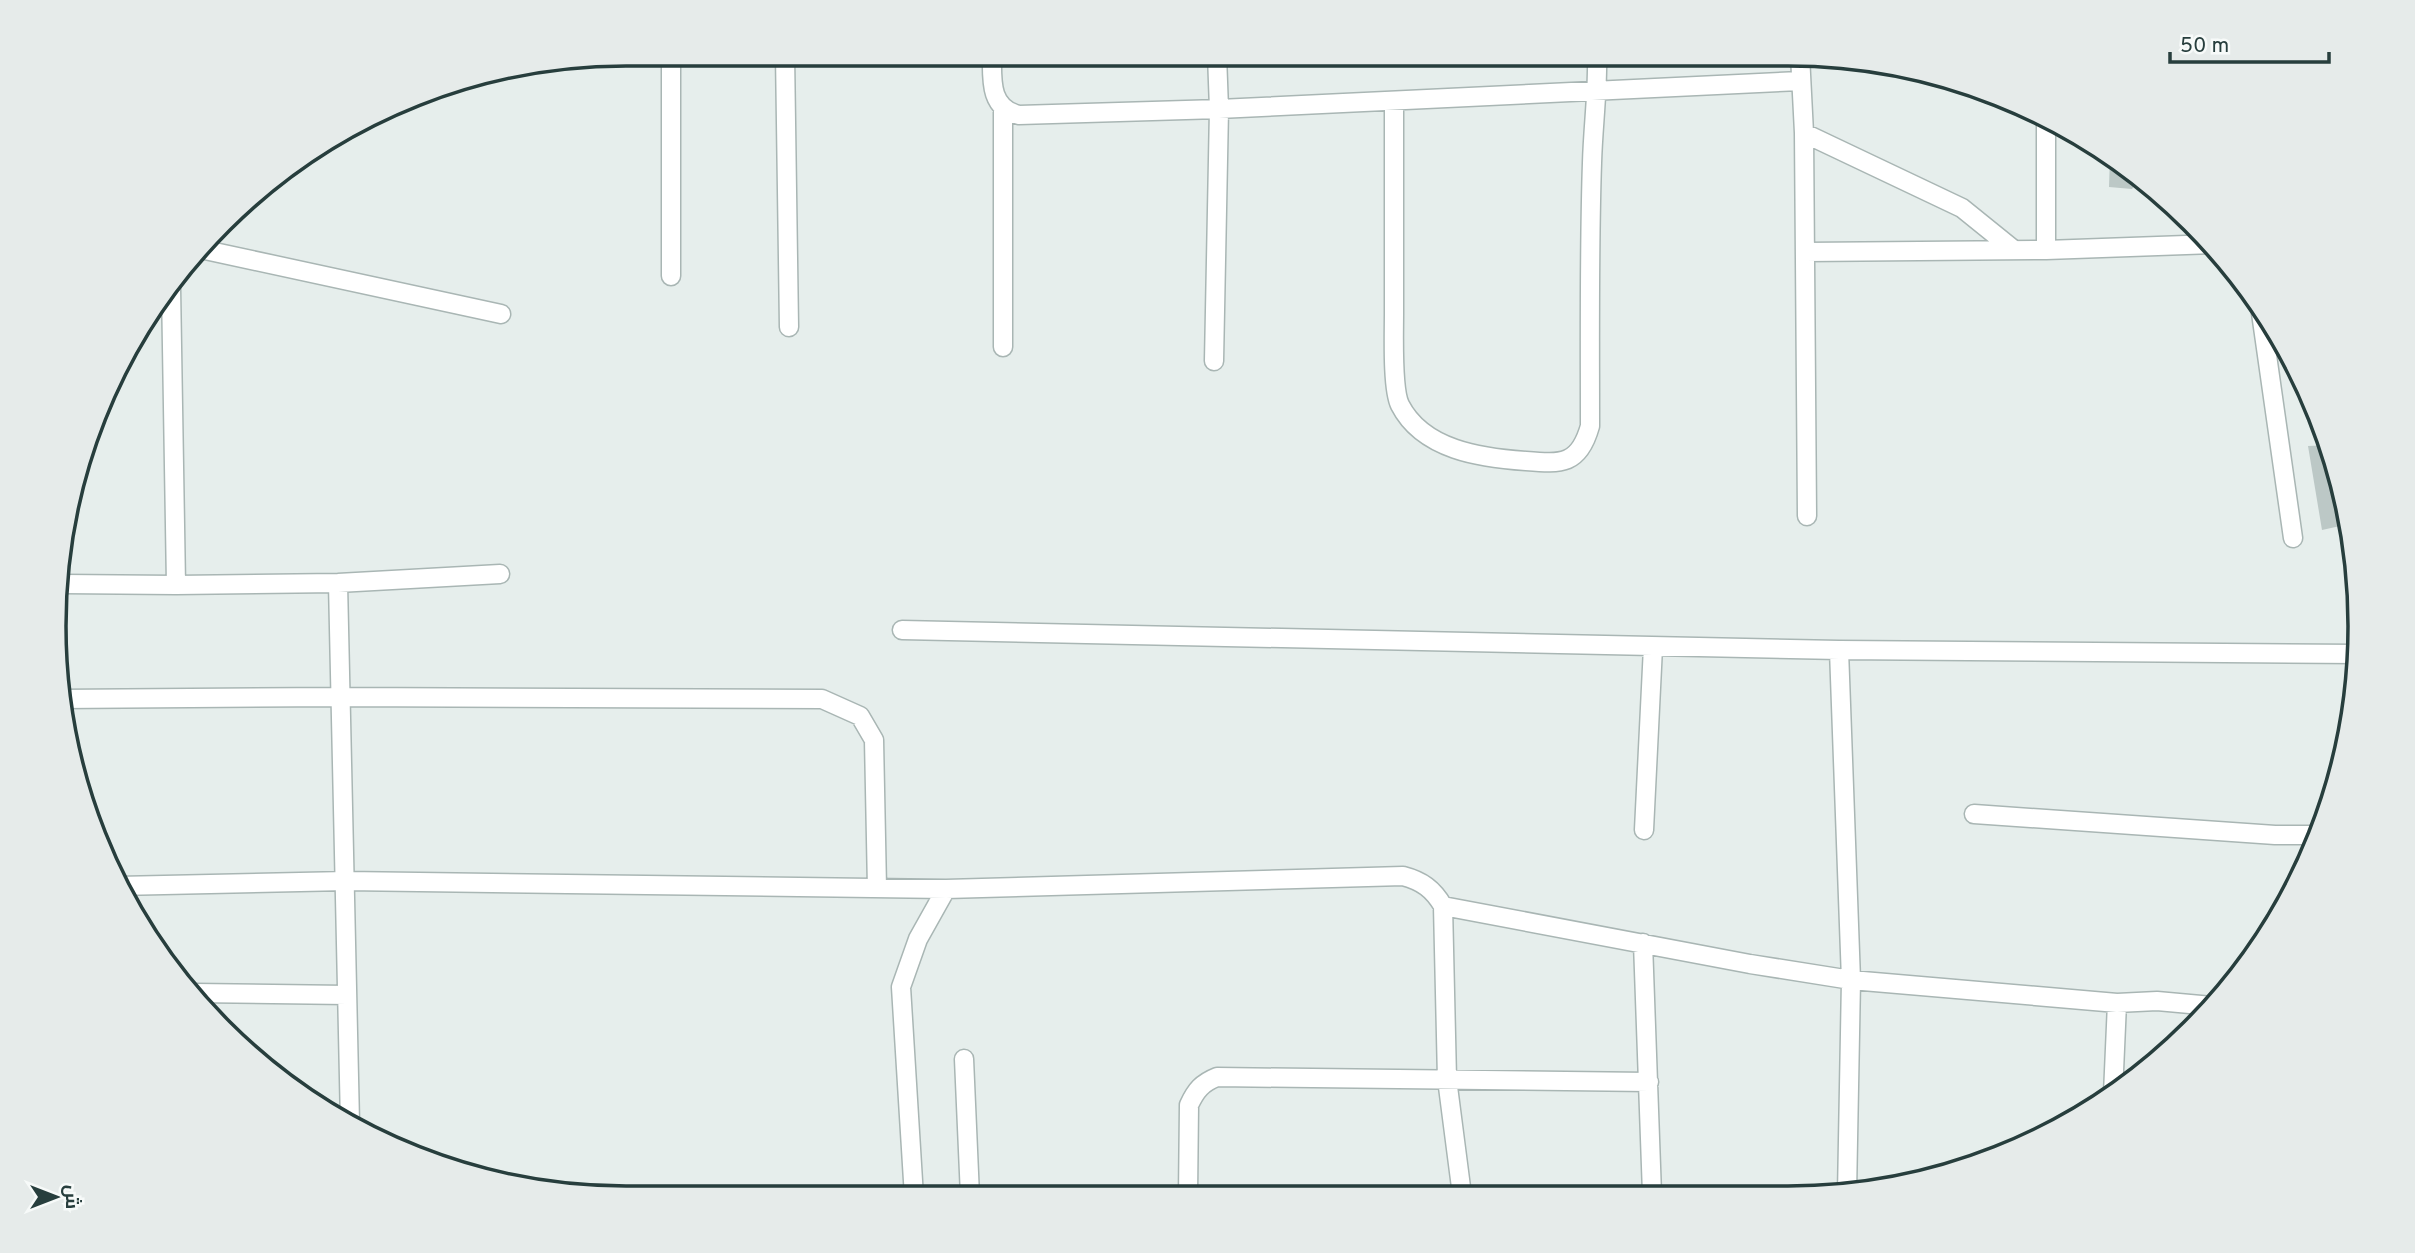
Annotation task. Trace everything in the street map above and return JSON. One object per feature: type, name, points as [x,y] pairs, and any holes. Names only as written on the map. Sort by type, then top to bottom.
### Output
[{"type":"street","points":[[671,66],[671,276]]},
{"type":"street","points":[[785,66],[789,327]]},
{"type":"street","points":[[992,66],[991,87],[996,98],[1003,107],[1019,115],[1800,81]]},
{"type":"street","points":[[1214,361],[1217,66]]},
{"type":"street","points":[[1394,100],[1394,359],[1399,403],[1428,436],[1454,449],[1488,458],[1557,464],[1574,457],[1585,445],[1590,426],[1592,158],[1598,91],[1597,66]]},
{"type":"street","points":[[1800,67],[1804,133],[1808,516]]},
{"type":"street","points":[[1003,107],[1003,346]]},
{"type":"street","points":[[2046,130],[2046,250]]},
{"type":"street","points":[[1804,133],[1962,208],[2014,250]]},
{"type":"street","points":[[1805,252],[2046,250],[2198,245]]},
{"type":"street","points":[[211,251],[501,314]]},
{"type":"street","points":[[171,301],[176,585]]},
{"type":"street","points":[[2264,331],[2293,538]]},
{"type":"street","points":[[68,584],[338,583],[500,574]]},
{"type":"street","points":[[338,583],[350,1113]]},
{"type":"street","points":[[902,630],[1653,647],[2347,654]]},
{"type":"street","points":[[1644,830],[1653,647]]},
{"type":"street","points":[[1839,650],[1851,980],[1847,1183]]},
{"type":"street","points":[[71,699],[822,699],[860,716],[874,740],[877,888]]},
{"type":"street","points":[[1974,814],[2308,835]]},
{"type":"street","points":[[131,886],[346,881],[946,889],[1403,876],[1420,881],[1435,892],[1443,906],[1447,1079],[1461,1186]]},
{"type":"street","points":[[913,1186],[901,987],[918,939],[946,889]]},
{"type":"street","points":[[1443,906],[1750,964],[1851,980],[2116,1003],[2157,1001],[2201,1005]]},
{"type":"street","points":[[1643,943],[1652,1186]]},
{"type":"street","points":[[203,993],[347,995]]},
{"type":"street","points":[[2113,1082],[2116,1003]]},
{"type":"street","points":[[964,1059],[970,1186]]},
{"type":"street","points":[[1188,1186],[1189,1105],[1195,1091],[1205,1082],[1217,1077],[1648,1082]]},
{"type":"building","points":[[2110,168],[2134,186],[2132,189],[2109,187]]},
{"type":"building","points":[[2308,446],[2319,446],[2340,526],[2322,530]]}]
